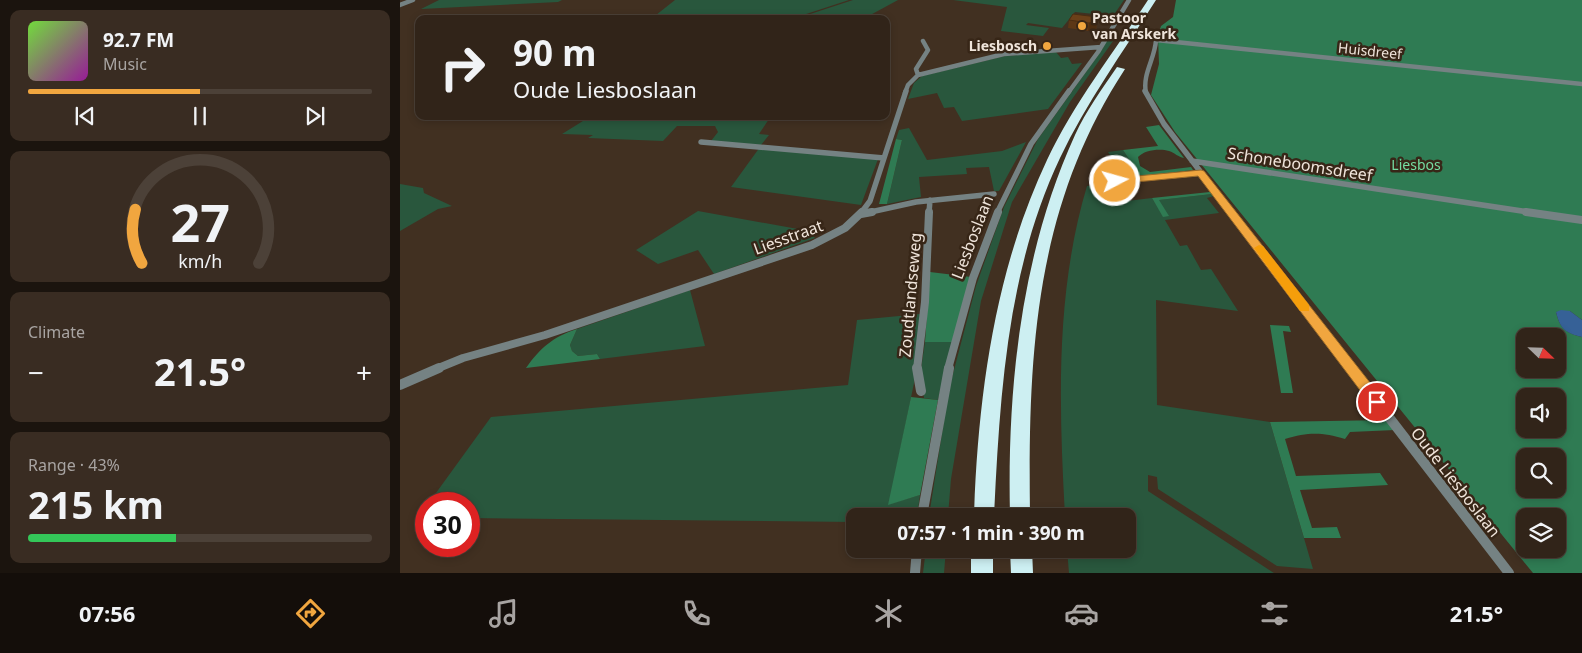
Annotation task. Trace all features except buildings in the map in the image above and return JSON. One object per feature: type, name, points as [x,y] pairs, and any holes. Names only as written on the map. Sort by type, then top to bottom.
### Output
[{"type":"highway","points":[[984,508],[987,447],[998,357],[1008,296],[1026,230],[1043,182],[1067,134],[1152,0]]},
{"type":"highway","points":[[1020,508],[1024,371],[1030,307],[1043,245],[1064,178],[1081,134],[1162,0]]},
{"type":"highway","points":[[1021,558],[1022,573]]},
{"type":"street","points":[[400,5],[412,0]]},
{"type":"street","name":"Liesboslaan","points":[[923,508],[942,399],[963,309],[977,264],[1006,193],[1031,144],[1055,108],[1101,47],[1117,16],[1129,0]]},
{"type":"street","name":"Huisdreef","points":[[1156,40],[1582,84]]},
{"type":"street","name":"Oude Liesboslaan","points":[[1156,40],[1157,51],[1146,76],[1145,93],[1192,161],[1509,573]]},
{"type":"street","name":"Liesstraat","points":[[400,385],[463,358],[545,336],[812,245],[842,230],[861,214],[870,200],[908,86],[911,80],[918,75],[916,69],[928,50],[924,41]]},
{"type":"street","points":[[918,75],[994,56],[1101,47]]},
{"type":"street","points":[[701,142],[884,158]]},
{"type":"street","name":"Schoneboomsdreef","points":[[1192,161],[1582,220]]},
{"type":"street","points":[[1115,181],[1201,172]]},
{"type":"street","points":[[861,214],[930,200],[994,194]]},
{"type":"street","points":[[870,200],[877,207],[885,208]]},
{"type":"street","name":"Zoudtlandseweg","points":[[921,392],[917,372],[926,302],[930,200]]},
{"type":"street","points":[[914,573],[916,558]]},
{"type":"green space","points":[[439,0],[562,0],[558,2],[421,9]]},
{"type":"green space","points":[[675,0],[849,0],[803,15],[656,15]]},
{"type":"green space","points":[[853,0],[898,0],[870,15],[807,15]]},
{"type":"green space","points":[[953,0],[1124,0],[1113,16],[1075,12],[1062,28],[1028,23],[1026,25],[1049,28],[1043,36],[1001,31],[1007,7]]},
{"type":"green space","name":"Liesbos","points":[[1176,0],[1582,0],[1582,320],[1570,311],[1556,312],[1563,328],[1516,328],[1516,378],[1566,378],[1566,330],[1582,337],[1582,573],[1533,573],[1521,558],[1566,558],[1566,508],[1516,508],[1516,552],[1175,132],[1151,95],[1159,64],[1158,36],[1161,26],[1173,17]]},
{"type":"green space","points":[[1113,34],[1118,34],[1070,102],[1012,202],[981,301],[951,479],[949,508],[930,508],[949,389],[976,286],[1004,207],[1038,139],[1103,48],[1106,40]]},
{"type":"green space","points":[[1056,52],[1061,58],[1068,57],[1072,64],[1082,63],[1048,109],[962,121],[954,107],[944,108],[937,93],[908,99],[914,83],[922,76],[1005,56]]},
{"type":"green space","points":[[585,120],[768,120],[759,134],[769,135],[761,145],[711,141],[718,132],[715,126],[677,126],[663,141],[588,138],[593,135],[562,134]]},
{"type":"green space","points":[[1159,125],[1184,158],[1169,151],[1152,150],[1138,157],[1140,166],[1150,172],[1191,167],[1193,170],[1125,178],[1123,175],[1138,173],[1123,150],[1158,146],[1146,127]]},
{"type":"green space","points":[[909,128],[927,160],[1002,151],[1026,142],[999,191],[994,191],[989,167],[966,168],[967,174],[919,177],[921,197],[887,204],[902,140],[896,139],[899,130]]},
{"type":"green space","points":[[896,139],[902,140],[887,204],[879,204]]},
{"type":"green space","points":[[760,147],[878,159],[861,205],[731,187]]},
{"type":"green space","points":[[1123,150],[1138,173],[1123,175],[1108,152]]},
{"type":"green space","points":[[400,184],[423,188],[424,193],[452,206],[438,209],[400,231]]},
{"type":"green space","points":[[1104,184],[1110,203],[1152,198],[1164,217],[1158,200],[1212,194],[1214,196],[1207,198],[1219,213],[1165,220],[1180,246],[1187,245],[1201,270],[1211,269],[1238,311],[1156,300],[1157,405],[1270,422],[1313,569],[1277,566],[1158,489],[1157,477],[1148,475],[1148,491],[1274,573],[1069,573],[1068,558],[1136,558],[1136,508],[1065,508],[1061,433],[1064,308],[1069,267],[1087,186]]},
{"type":"green space","points":[[1210,192],[1212,194],[1159,200],[1169,216],[1163,217],[1152,198]]},
{"type":"green space","points":[[698,211],[798,229],[812,234],[815,238],[714,274],[698,250],[658,264],[636,250]]},
{"type":"green space","points":[[930,272],[971,277],[952,342],[925,342]]},
{"type":"green space","points":[[690,290],[705,346],[600,359],[597,354],[578,356],[572,351],[570,345],[577,329]]},
{"type":"green space","points":[[920,314],[914,383],[889,504],[920,495],[918,508],[846,508],[846,522],[480,518],[480,492],[437,492],[491,417],[848,385],[857,320]]},
{"type":"green space","points":[[1270,325],[1289,326],[1291,332],[1283,331],[1293,393],[1281,393]]},
{"type":"green space","points":[[577,329],[570,345],[572,351],[578,356],[597,354],[600,359],[526,368],[548,344]]},
{"type":"green space","points":[[925,342],[952,342],[938,400],[924,398],[921,369]]},
{"type":"green space","points":[[911,397],[938,400],[920,495],[888,505]]},
{"type":"green space","points":[[1387,420],[1395,430],[1350,432],[1345,439],[1315,434],[1285,439],[1296,476],[1380,473],[1388,485],[1300,490],[1312,528],[1337,527],[1341,538],[1304,538],[1270,422]]},
{"type":"green space","points":[[925,558],[945,558],[944,573],[923,573]]},
{"type":"water","points":[[1561,310],[1570,311],[1582,320],[1582,337],[1567,332],[1566,328],[1563,328],[1559,323],[1556,312]]},
{"type":"slow traffic","points":[[1259,248],[1304,308]]},
{"type":"place","name":"Pastoor van Arskerk","points":[[1082,26]]},
{"type":"place","name":"Liesbosch","points":[[1047,46]]},
{"type":"route","points":[[1115,181],[1201,172],[1377,402]]}]
